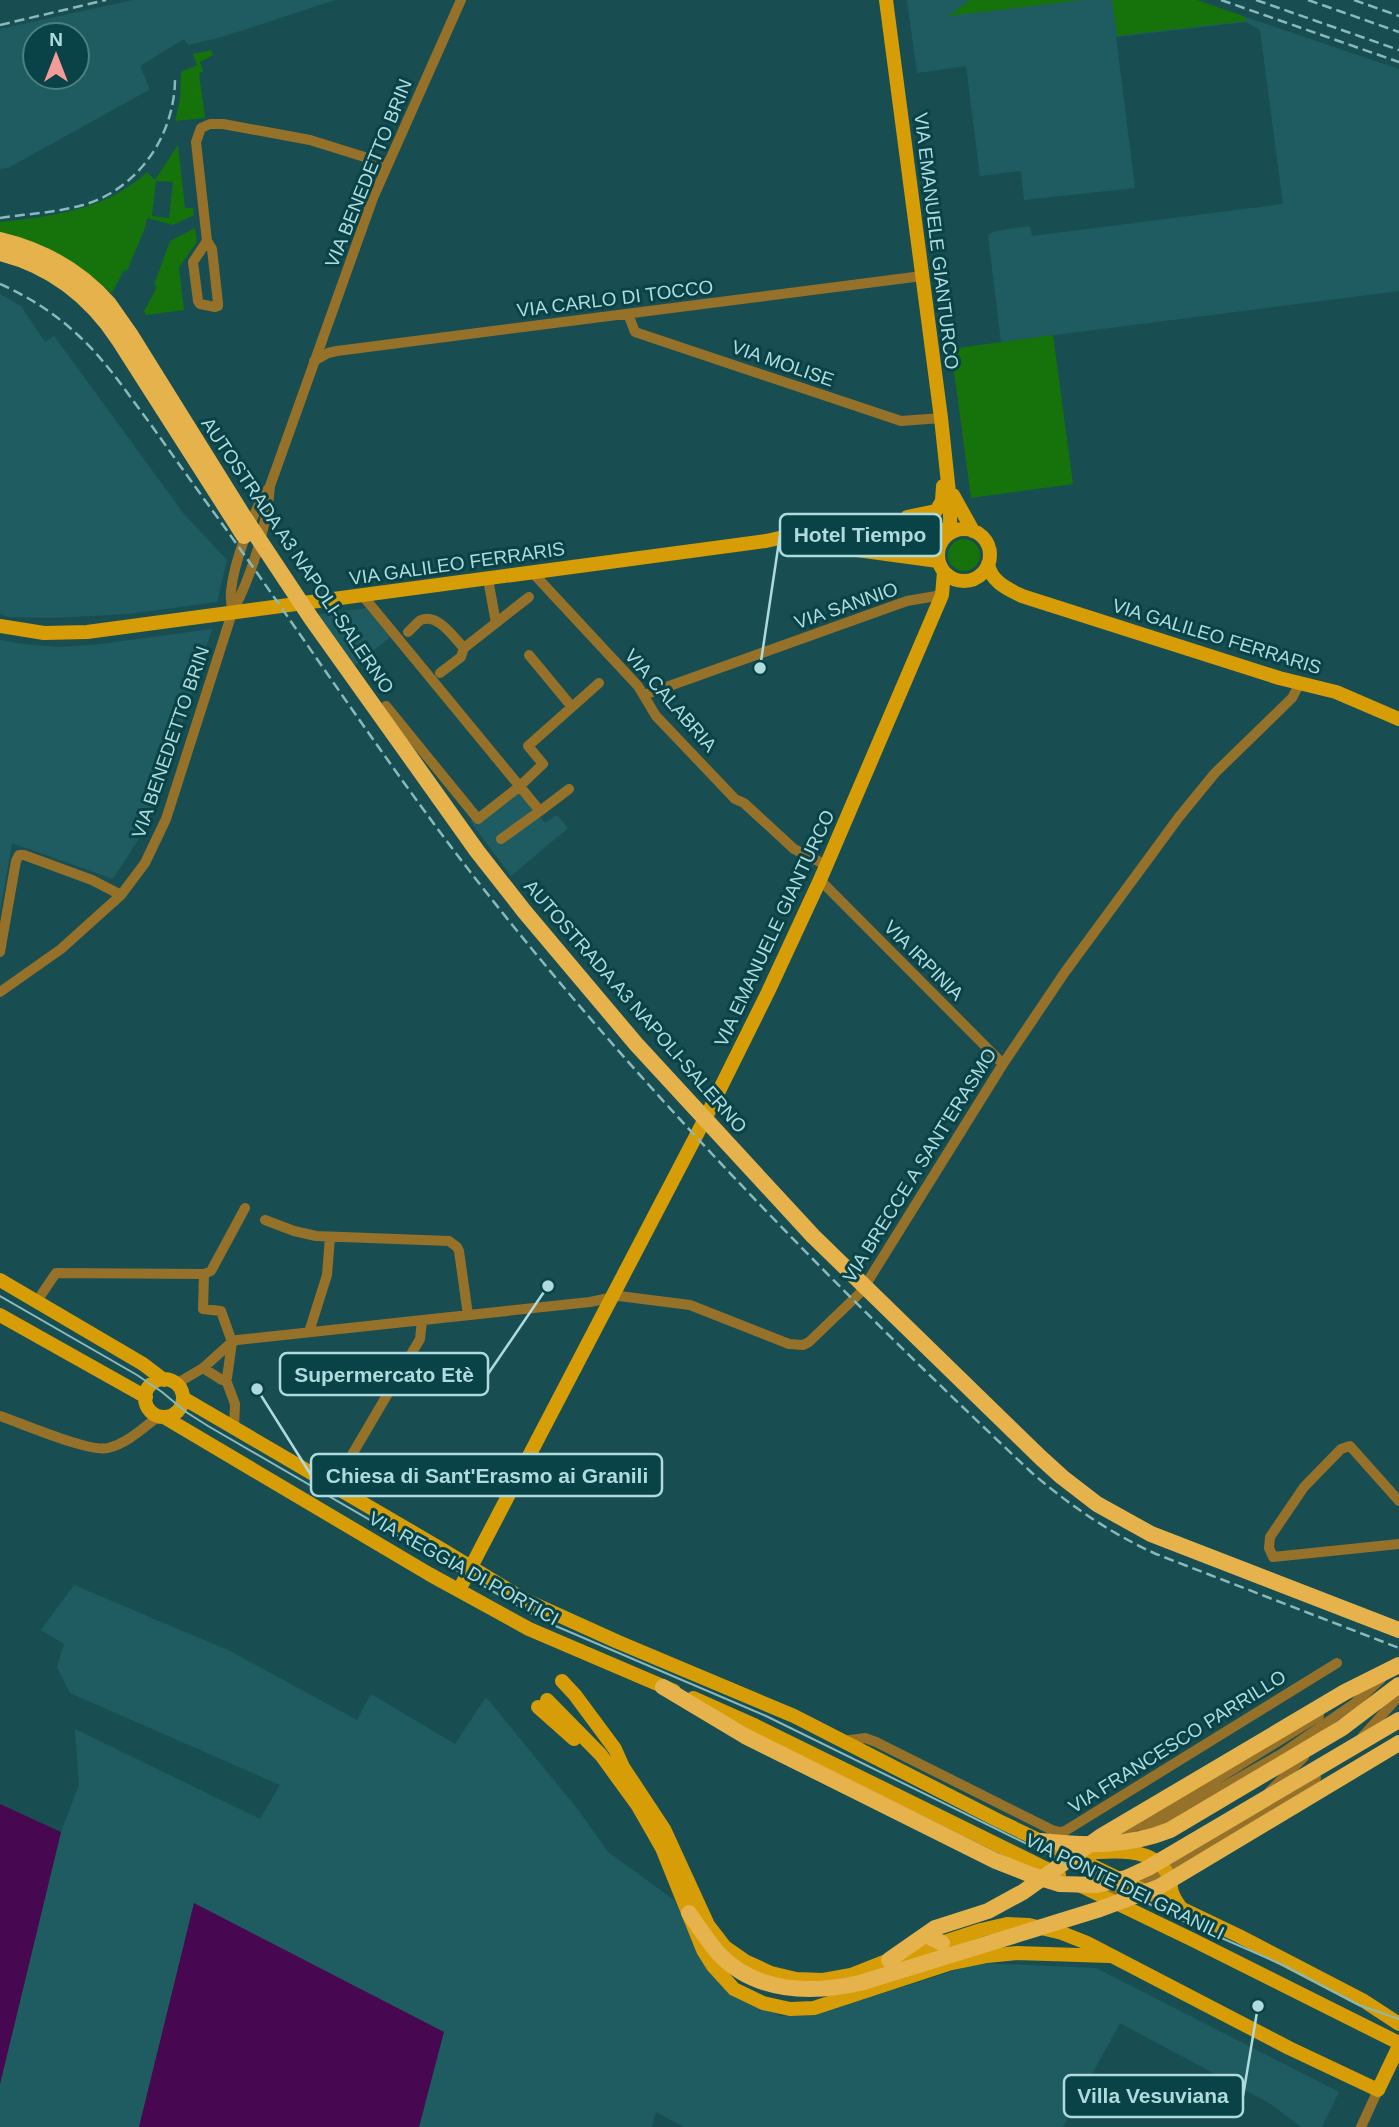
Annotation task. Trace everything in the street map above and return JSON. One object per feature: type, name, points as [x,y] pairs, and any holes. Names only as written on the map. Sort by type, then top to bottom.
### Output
[{"type":"highway","name":"AUTOSTRADA A3 NAPOLI-SALERNO","points":[[0,240],[27,247],[56,261],[81,277],[109,304],[242,523]]},
{"type":"highway","name":"AUTOSTRADA A3 NAPOLI-SALERNO","points":[[0,253],[25,260],[52,273],[77,290],[98,310],[433,805],[509,906],[605,1022],[859,1289],[1033,1451],[1097,1504],[1172,1544],[1354,1617],[1399,1639]]},
{"type":"highway","name":"AUTOSTRADA A3 NAPOLI-SALERNO","points":[[1354,1617],[1399,1630]]},
{"type":"highway","points":[[889,1959],[1023,1892],[1100,1838],[1345,1692],[1399,1664]]},
{"type":"highway","points":[[1041,1841],[1083,1845],[1120,1843],[1147,1839],[1180,1825],[1342,1728],[1399,1686]]},
{"type":"highway","points":[[663,1687],[760,1744],[996,1861],[1060,1884],[1097,1885],[1126,1878],[1168,1857],[1399,1720]]},
{"type":"highway","points":[[689,1913],[719,1954],[742,1972],[778,1987],[819,1990],[860,1983],[1132,1898],[1159,1887],[1399,1743]]},
{"type":"main road","name":"VIA EMANUELE GIANTURCO","points":[[886,0],[941,418],[949,488],[950,533]]},
{"type":"main road","points":[[898,520],[932,513],[939,507],[943,490],[944,456]]},
{"type":"main road","name":"VIA EMANUELE GIANTURCO","points":[[949,488],[973,531]]},
{"type":"main road","name":"VIA GALILEO FERRARIS","points":[[0,626],[44,633],[71,633],[488,579],[765,541],[824,528],[898,520],[915,521],[950,533]]},
{"type":"main road","points":[[876,523],[863,532],[861,541],[865,547],[882,553]]},
{"type":"main road","points":[[973,531],[983,538],[987,545],[990,552],[988,564],[981,575],[964,581],[941,567],[940,545],[950,533],[973,531]]},
{"type":"main road","name":"VIA GALILEO FERRARIS","points":[[795,535],[822,538],[858,550],[941,567]]},
{"type":"main road","name":"VIA GALILEO FERRARIS","points":[[988,564],[995,579],[1022,596]]},
{"type":"main road","name":"VIA EMANUELE GIANTURCO","points":[[459,1590],[768,992],[820,880],[942,595],[941,567]]},
{"type":"main road","name":"VIA EMANUELE GIANTURCO","points":[[942,595],[964,581]]},
{"type":"main road","name":"VIA GALILEO FERRARIS","points":[[964,581],[1022,596],[1279,678],[1336,692],[1399,719]]},
{"type":"main road","points":[[0,1280],[170,1382],[182,1393],[181,1408],[162,1417],[150,1411],[146,1397],[152,1384],[170,1382]]},
{"type":"main road","points":[[0,1315],[146,1397]]},
{"type":"main road","name":"VIA REGGIA DI PORTICI","points":[[183,1398],[525,1600],[749,1696],[843,1741]]},
{"type":"main road","name":"VIA REGGIA DI PORTICI","points":[[162,1417],[529,1629],[756,1726],[833,1764]]},
{"type":"main road","points":[[619,1770],[601,1755],[560,1684],[590,1714],[615,1749],[619,1770],[662,1848],[703,1950],[713,1966],[734,1989],[762,2003],[790,2009],[814,2008],[967,1959],[1017,1954],[1114,1956]]},
{"type":"main road","points":[[579,1721],[542,1703],[619,1770],[664,1829],[708,1925],[725,1947],[745,1961],[771,1973],[796,1979],[823,1980],[851,1975],[889,1959]]},
{"type":"main road","name":"VIA PONTE DEI GRANILI","points":[[843,1741],[1364,2001],[1399,2024]]},
{"type":"main road","name":"VIA PONTE DEI GRANILI","points":[[833,1764],[1399,2044]]},
{"type":"main road","points":[[1076,1854],[1137,1853],[1152,1858],[1170,1877],[1174,1898],[1182,1909]]},
{"type":"main road","points":[[939,1935],[1007,1924],[1029,1925],[1062,1933],[1114,1956],[1289,2048],[1378,2090],[1399,2044],[1385,2015]]},
{"type":"main road","points":[[948,1964],[981,1930]]},
{"type":"street","name":"VIA BENEDETTO BRIN","points":[[0,992],[61,950],[121,895],[145,863],[166,819],[232,613],[231,592],[238,562],[257,506],[270,486],[387,164],[461,0]]},
{"type":"street","points":[[207,242],[193,262],[198,301],[215,307],[218,303],[212,249],[207,242],[196,142],[198,132],[205,126],[223,124],[310,140],[387,164]]},
{"type":"street","name":"VIA CARLO DI TOCCO","points":[[314,361],[320,356],[337,351],[922,276]]},
{"type":"street","name":"VIA MOLISE","points":[[628,314],[635,332],[901,421],[941,418]]},
{"type":"street","name":"VIA CALABRIA","points":[[532,572],[644,695],[656,716],[735,799],[744,803],[794,849],[826,865]]},
{"type":"street","points":[[488,579],[496,623]]},
{"type":"street","name":"VIA SANNIO","points":[[644,695],[907,601],[942,595]]},
{"type":"street","points":[[363,596],[540,811]]},
{"type":"street","points":[[440,673],[461,657],[464,648],[529,597]]},
{"type":"street","points":[[408,632],[421,621],[431,619],[442,624],[464,648]]},
{"type":"street","points":[[529,655],[572,707]]},
{"type":"street","points":[[386,706],[478,818],[520,786],[543,764],[528,746],[599,683]]},
{"type":"street","name":"VIA BRECCE A SANT'ERASMO","points":[[232,1342],[590,1302],[618,1296],[690,1304],[789,1344],[803,1345],[809,1342],[869,1281],[1003,1064],[1065,972],[1179,817],[1215,773],[1292,698],[1300,683]]},
{"type":"street","points":[[501,839],[569,789]]},
{"type":"street","points":[[0,952],[19,855],[92,880],[121,895]]},
{"type":"street","name":"VIA IRPINIA","points":[[820,880],[1003,1064]]},
{"type":"street","points":[[37,1301],[56,1273],[204,1274],[211,1271],[245,1208]]},
{"type":"street","points":[[265,1220],[306,1235],[454,1243],[459,1251],[468,1315]]},
{"type":"street","points":[[309,1332],[327,1275],[330,1237]]},
{"type":"street","points":[[204,1274],[203,1309],[221,1311],[232,1342],[226,1380],[235,1404],[234,1429]]},
{"type":"street","points":[[332,1487],[421,1339],[422,1321]]},
{"type":"street","points":[[170,1382],[203,1368],[232,1342]]},
{"type":"street","points":[[203,1368],[226,1380]]},
{"type":"street","points":[[0,1416],[99,1449],[117,1445],[162,1417]]},
{"type":"street","points":[[1399,1501],[1350,1446],[1341,1449],[1304,1487],[1270,1537],[1269,1548],[1273,1557],[1399,1544]]},
{"type":"street","name":"VIA FRANCESCO PARRILLO","points":[[843,1741],[865,1738],[876,1742],[1060,1832],[1337,1663]]},
{"type":"street","points":[[1120,1843],[1171,1819],[1281,1754],[1355,1703],[1399,1664]]},
{"type":"street","points":[[1100,1838],[1127,1830],[1159,1815],[1379,1681]]},
{"type":"street","points":[[1170,1877],[1181,1860],[1245,1819],[1287,1773],[1332,1733],[1399,1686]]},
{"type":"street","points":[[1132,1898],[1152,1879],[1308,1783],[1340,1759],[1399,1696]]},
{"type":"street","points":[[996,1861],[1030,1880],[1067,1891],[1116,1890],[1152,1879]]},
{"type":"street","points":[[1361,2127],[1378,2090]]},
{"type":"shaded area","points":[[133,0],[335,0],[222,37],[188,45],[184,39],[140,66],[149,90],[8,168],[0,169],[0,29],[21,24],[21,91],[91,91],[91,21],[37,21]]},
{"type":"shaded area","points":[[907,0],[1195,0],[1399,69],[1399,291],[1001,342],[988,235],[996,231],[1030,226],[1032,236],[1283,204],[1260,30],[1246,22],[1116,37],[1135,188],[1024,200],[1021,171],[980,176],[966,66],[917,73]]},
{"type":"shaded area","points":[[0,294],[21,306],[45,342],[54,336],[184,514],[227,560],[217,602],[128,614],[53,618],[8,617],[0,614]]},
{"type":"shaded area","points":[[366,608],[390,637],[352,668],[312,615]]},
{"type":"shaded area","points":[[212,629],[158,800],[145,829],[113,879],[12,843],[0,912],[0,640],[57,647],[93,645]]},
{"type":"shaded area","points":[[513,786],[545,823],[557,815],[568,828],[511,876],[470,821]]},
{"type":"shaded area","points":[[74,1585],[230,1651],[357,1720],[371,1694],[455,1744],[486,1697],[579,1811],[608,1852],[674,1900],[701,1956],[732,1994],[781,2016],[827,2011],[978,1963],[1096,1968],[1339,2092],[1322,2127],[1301,2127],[1269,2103],[1120,2023],[1063,2127],[684,2127],[656,2112],[652,2127],[419,2127],[443,2032],[194,1904],[139,2127],[0,2127],[0,2084],[61,1832],[79,1785],[75,1729],[260,1819],[280,1785],[70,1693],[57,1667],[64,1644],[41,1630]]},
{"type":"shaded area","points":[[0,1804],[61,1832],[0,2084]]},
{"type":"shaded area","points":[[194,1903],[444,2032],[419,2127],[139,2127]]},
{"type":"green space","points":[[970,0],[1083,0],[948,16]]},
{"type":"green space","points":[[1112,0],[1197,0],[1246,17],[1245,21],[1117,36]]},
{"type":"green space","points":[[211,50],[213,55],[200,62],[203,72],[199,73],[205,118],[175,121],[180,99],[181,72],[197,65],[193,54]]},
{"type":"green space","points":[[178,145],[185,208],[193,208],[194,215],[173,225],[147,218],[127,271],[124,270],[112,293],[51,250],[0,234],[0,222],[59,214],[97,203],[115,195],[147,172],[155,180]],"holes":[[[156,181],[173,182],[169,218],[152,216]]]},
{"type":"green space","points":[[195,228],[197,242],[179,267],[184,310],[146,315],[144,311],[157,287],[154,285],[170,241]]},
{"type":"green space","points":[[1053,335],[1073,484],[971,498],[951,349]]},
{"type":"green space","points":[[964,539],[975,544],[980,555],[975,566],[964,571],[953,566],[948,555],[953,544]]},
{"type":"tram line","points":[[0,1296],[137,1375],[208,1426],[544,1621],[766,1716],[1192,1925],[1283,1965],[1359,2005],[1399,2019]]},
{"type":"railway","points":[[0,25],[106,0]]},
{"type":"railway","points":[[1221,0],[1399,62]]},
{"type":"railway","points":[[1256,0],[1399,50]]},
{"type":"railway","points":[[1308,0],[1399,32]]},
{"type":"railway","points":[[1354,0],[1399,16]]},
{"type":"railway","points":[[0,218],[75,207],[97,200],[134,176],[160,140],[168,120],[175,76]]},
{"type":"railway","points":[[0,284],[52,313],[98,356],[149,422],[383,753],[482,887],[610,1042],[677,1116],[886,1333],[1031,1472],[1106,1528],[1156,1554],[1399,1648]]},
{"type":"place","name":"Hotel Tiempo","points":[[760,668]]},
{"type":"place","name":"Supermercato Etè","points":[[548,1286]]},
{"type":"place","name":"Chiesa di Sant'Erasmo ai Granili","points":[[257,1389]]},
{"type":"place","name":"Villa Vesuviana","points":[[1258,2006]]}]
